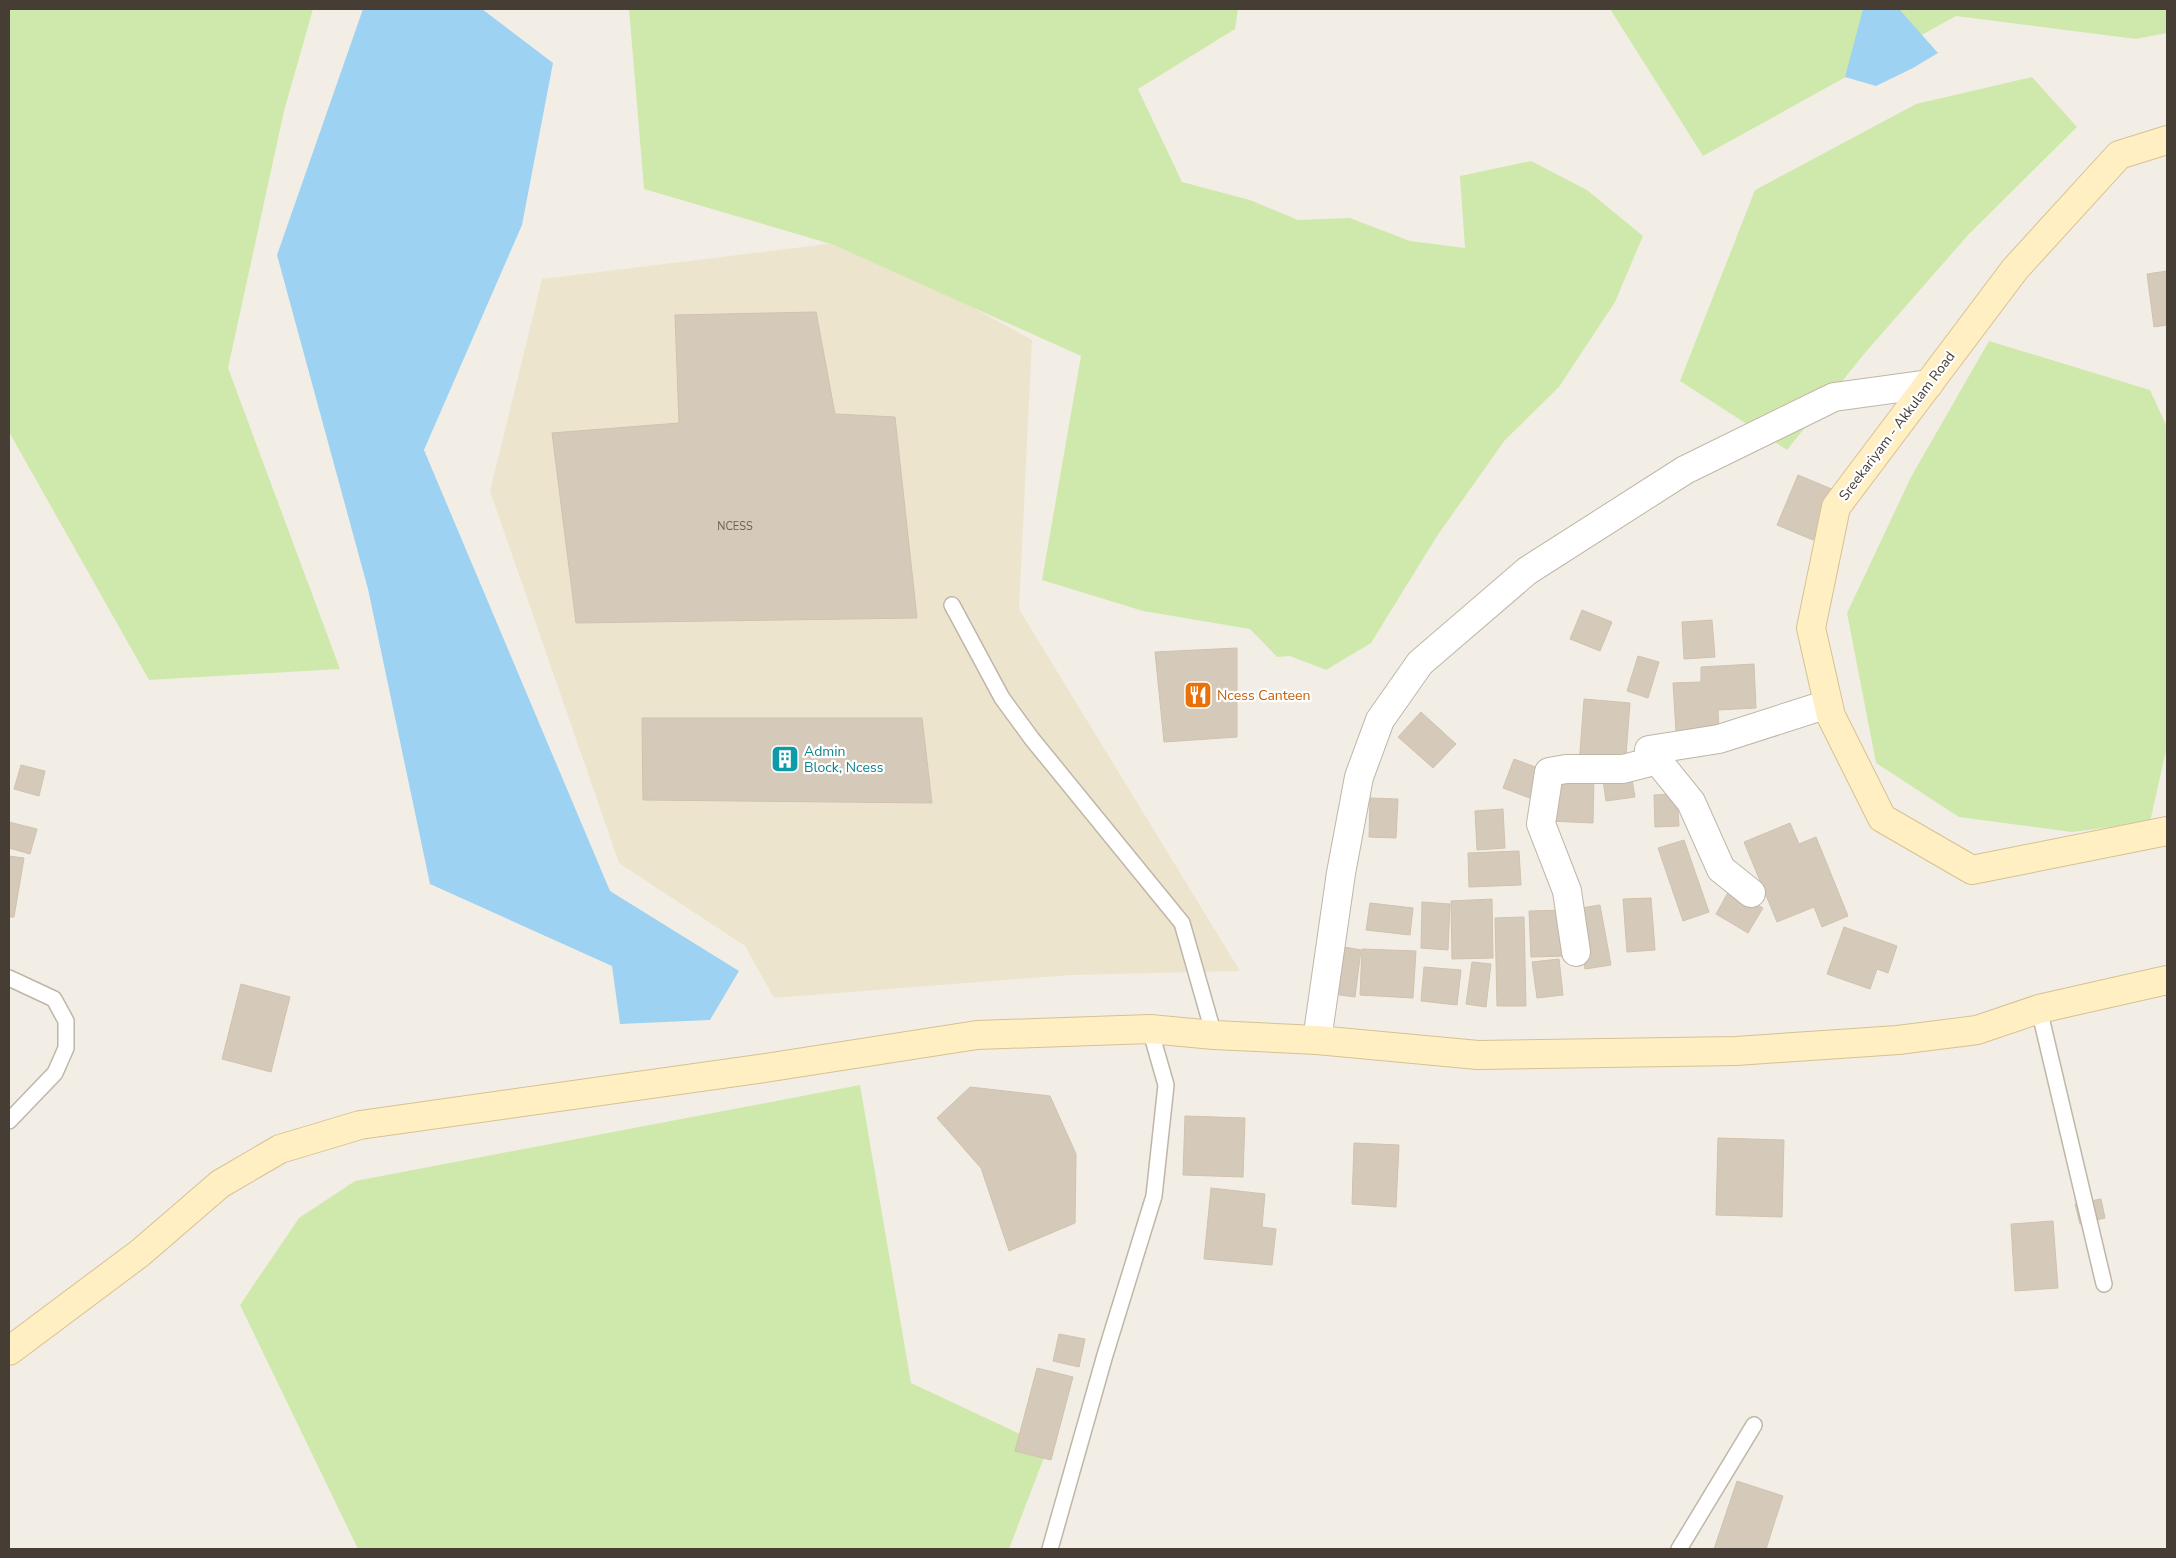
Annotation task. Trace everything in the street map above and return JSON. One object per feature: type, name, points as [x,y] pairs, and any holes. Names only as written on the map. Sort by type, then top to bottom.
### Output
[{"type":"main road","name":"Sreekariyam - Akkulam Road","points":[[2167,140],[2119,155],[2015,269],[1836,507],[1811,628],[1831,716],[1882,818],[1972,870],[2167,831]]},
{"type":"main road","points":[[9,1351],[140,1253],[220,1184],[280,1150],[360,1125],[765,1068],[977,1035],[1150,1029],[1214,1035],[1317,1040],[1478,1055],[1736,1051],[1898,1040],[1978,1030],[2039,1009],[2167,980]]},
{"type":"street","points":[[1317,1040],[1341,873],[1359,777],[1380,720],[1420,663],[1527,571],[1685,470],[1834,397],[1929,384]]},
{"type":"street","points":[[1751,893],[1721,869],[1691,802],[1648,750],[1720,739],[1828,704]]},
{"type":"street","points":[[1576,952],[1567,891],[1541,824],[1549,772],[1566,769],[1623,770],[1658,760]]},
{"type":"lane","points":[[952,605],[1002,698],[1032,739],[1182,923],[1214,1035]]},
{"type":"lane","points":[[9,978],[54,999],[66,1021],[66,1048],[55,1073],[11,1118]]},
{"type":"lane","points":[[2039,1009],[2104,1284]]},
{"type":"lane","points":[[1050,1549],[1105,1356],[1154,1196],[1166,1085],[1150,1029]]},
{"type":"lane","points":[[1680,1549],[1754,1425]]},
{"type":"shaded area","points":[[852,241],[1032,340],[1019,609],[1240,971],[1071,975],[774,998],[745,946],[619,863],[490,491],[542,279]]},
{"type":"green space","points":[[9,9],[313,9],[284,111],[228,368],[340,669],[149,680],[9,432]]},
{"type":"green space","points":[[629,9],[1238,9],[1235,29],[1138,89],[1182,182],[1250,200],[1298,220],[1350,218],[1410,241],[1465,248],[1460,176],[1531,161],[1587,190],[1643,236],[1615,302],[1559,387],[1505,440],[1437,536],[1371,643],[1326,670],[1290,656],[1277,657],[1250,629],[1143,611],[1042,580],[1081,356],[834,245],[644,189]]},
{"type":"green space","points":[[1610,9],[2167,9],[2167,33],[2136,39],[1956,16],[1703,156]]},
{"type":"green space","points":[[2032,77],[2077,127],[1968,235],[1864,354],[1787,450],[1680,381],[1755,190],[1916,104]]},
{"type":"green space","points":[[1989,341],[2150,390],[2167,427],[2167,746],[2150,822],[2072,832],[1959,817],[1876,763],[1847,613],[1911,477]]},
{"type":"green space","points":[[860,1085],[911,1383],[1048,1447],[1009,1549],[358,1549],[240,1305],[299,1218],[355,1181]]},
{"type":"water","points":[[363,9],[482,9],[553,63],[522,225],[424,450],[610,891],[739,971],[710,1020],[620,1024],[612,966],[430,884],[368,589],[277,255]]},
{"type":"water","points":[[1863,9],[1899,9],[1938,53],[1876,86],[1845,77]]},
{"type":"building","points":[[2167,271],[2167,325],[2154,327],[2147,274]]},
{"type":"building","points":[[816,312],[835,414],[895,417],[917,618],[576,623],[552,433],[679,423],[675,315]]},
{"type":"building","points":[[1798,475],[1834,490],[1813,540],[1777,525]]},
{"type":"building","points":[[1582,610],[1612,622],[1600,651],[1570,639]]},
{"type":"building","points":[[1712,620],[1715,657],[1684,659],[1682,622]]},
{"type":"building","name":"Ncess Canteen","points":[[1237,648],[1237,737],[1164,742],[1155,652]]},
{"type":"building","points":[[1638,656],[1659,662],[1648,698],[1627,691]]},
{"type":"building","points":[[1754,664],[1756,708],[1718,710],[1719,730],[1676,731],[1673,683],[1701,682],[1701,667]]},
{"type":"building","points":[[1584,699],[1630,703],[1625,769],[1579,765]]},
{"type":"building","points":[[1421,712],[1456,744],[1433,768],[1398,737]]},
{"type":"building","name":"Admin Block, Ncess","points":[[642,718],[922,718],[932,803],[643,800]]},
{"type":"building","points":[[1514,759],[1546,771],[1535,800],[1503,788]]},
{"type":"building","points":[[21,765],[45,771],[39,796],[14,789]]},
{"type":"building","points":[[1630,768],[1635,797],[1606,801],[1602,773]]},
{"type":"building","points":[[1550,774],[1594,776],[1593,823],[1548,821]]},
{"type":"building","points":[[1677,794],[1679,826],[1655,827],[1654,795]]},
{"type":"building","points":[[1370,798],[1398,799],[1396,838],[1369,837]]},
{"type":"building","points":[[1503,809],[1505,848],[1477,850],[1475,811]]},
{"type":"building","points":[[9,822],[37,829],[30,854],[9,848]]},
{"type":"building","points":[[1790,823],[1799,844],[1816,837],[1848,916],[1822,927],[1814,907],[1777,922],[1744,842]]},
{"type":"building","points":[[1684,840],[1709,912],[1683,921],[1658,848]]},
{"type":"building","points":[[1519,851],[1521,885],[1469,887],[1468,853]]},
{"type":"building","points":[[9,856],[24,858],[14,917],[9,917]]},
{"type":"building","points":[[1730,889],[1763,908],[1748,933],[1716,914]]},
{"type":"building","points":[[1651,898],[1655,950],[1627,952],[1623,899]]},
{"type":"building","points":[[1492,899],[1493,958],[1452,959],[1451,901]]},
{"type":"building","points":[[1422,902],[1450,904],[1448,950],[1421,948]]},
{"type":"building","points":[[1370,903],[1413,908],[1410,935],[1366,930]]},
{"type":"building","points":[[1600,905],[1611,965],[1585,969],[1575,909]]},
{"type":"building","points":[[1566,910],[1567,956],[1531,957],[1529,911]]},
{"type":"building","points":[[1524,917],[1526,1006],[1497,1006],[1495,918]]},
{"type":"building","points":[[1844,927],[1897,946],[1888,973],[1877,969],[1870,989],[1827,974]]},
{"type":"building","points":[[1339,946],[1361,950],[1355,997],[1333,994]]},
{"type":"building","points":[[1362,949],[1416,951],[1413,998],[1360,995]]},
{"type":"building","points":[[1559,959],[1563,995],[1537,998],[1532,962]]},
{"type":"building","points":[[1472,962],[1491,964],[1486,1007],[1466,1004]]},
{"type":"building","points":[[1424,967],[1461,970],[1457,1005],[1421,1001]]},
{"type":"building","points":[[241,984],[290,997],[271,1072],[222,1059]]},
{"type":"building","points":[[970,1087],[1050,1096],[1076,1154],[1075,1223],[1009,1251],[981,1168],[937,1118]]},
{"type":"building","points":[[1185,1116],[1245,1118],[1243,1177],[1183,1175]]},
{"type":"building","points":[[1718,1138],[1784,1140],[1782,1217],[1716,1215]]},
{"type":"building","points":[[1354,1143],[1399,1145],[1396,1207],[1352,1204]]},
{"type":"building","points":[[1211,1188],[1265,1194],[1262,1227],[1276,1229],[1272,1265],[1204,1259]]},
{"type":"building","points":[[2101,1199],[2105,1218],[2080,1224],[2075,1204]]},
{"type":"building","points":[[2053,1221],[2058,1288],[2015,1291],[2011,1224]]},
{"type":"building","points":[[1059,1334],[1085,1339],[1079,1367],[1053,1361]]},
{"type":"building","points":[[1037,1368],[1073,1377],[1051,1460],[1015,1451]]},
{"type":"building","points":[[1737,1481],[1783,1496],[1766,1549],[1714,1549]]},
{"type":"place","name":"Ncess Canteen","points":[[1198,695]]},
{"type":"place","name":"Admin Block, Ncess","points":[[785,759]]}]
